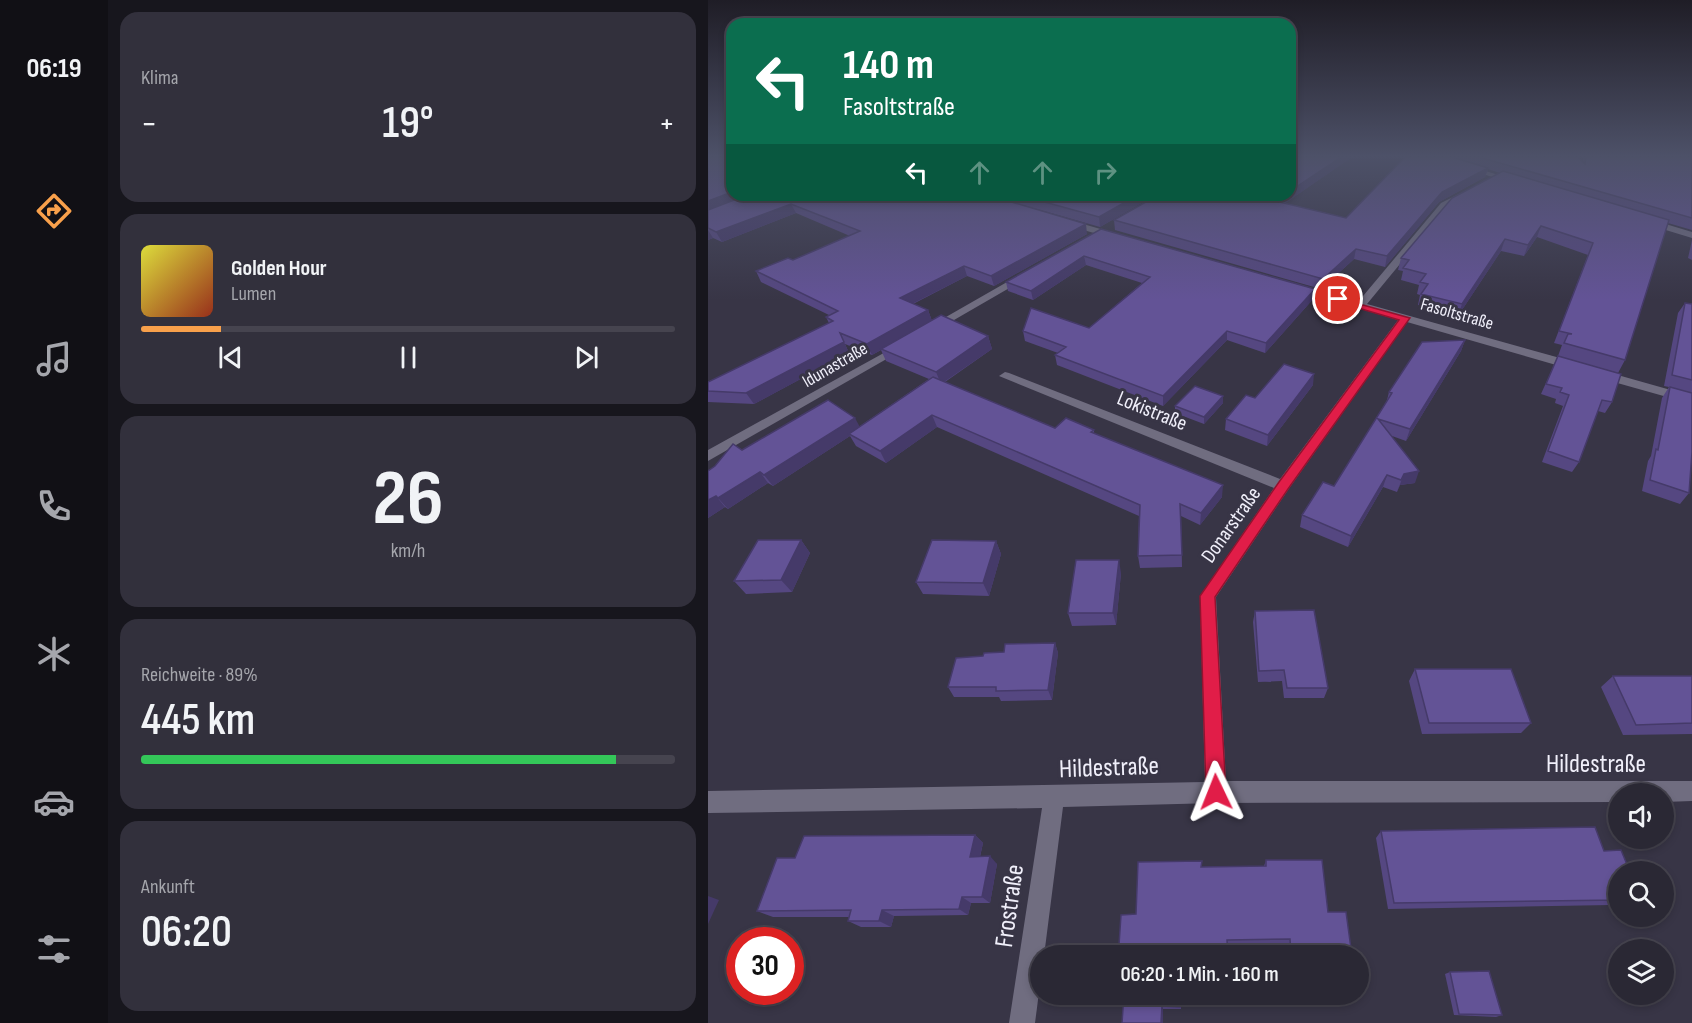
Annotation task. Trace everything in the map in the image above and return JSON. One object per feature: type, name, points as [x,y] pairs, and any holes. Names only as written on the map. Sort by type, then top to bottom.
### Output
[{"type":"street","points":[[1360,306],[1445,205]]},
{"type":"street","points":[[1635,218],[1692,235]]},
{"type":"street","points":[[1058,220],[1096,235],[1122,238]]},
{"type":"street","points":[[1096,235],[1120,221]]},
{"type":"street","name":"Idunastraße","points":[[708,456],[1039,268]]},
{"type":"street","name":"Fasoltstraße","points":[[1292,286],[1692,400]]},
{"type":"street","name":"Donarstraße","points":[[1216,792],[1208,596],[1405,318]]},
{"type":"street","name":"Lokistraße","points":[[1005,376],[1284,486]]},
{"type":"street","name":"Hildestraße","points":[[708,802],[1054,797],[1216,792],[1692,791]]},
{"type":"street","name":"Frostraße","points":[[1022,1023],[1054,797]]},
{"type":"building","points":[[722,205],[789,205],[716,232],[708,228],[708,210]]},
{"type":"building","points":[[793,205],[1021,205],[1086,224],[991,276],[964,266],[900,298],[928,310],[867,344],[840,333],[844,342],[746,393],[708,391],[708,382],[833,321],[826,317],[838,311],[756,271],[788,258],[793,260],[860,231]]},
{"type":"building","points":[[1054,205],[1121,205],[1099,217]]},
{"type":"building","points":[[1141,205],[1291,205],[1346,218],[1359,205],[1431,205],[1387,256],[1356,249],[1323,279],[1114,220]]},
{"type":"building","points":[[1446,205],[1617,205],[1669,220],[1625,360],[1564,343],[1568,334],[1572,334],[1559,331],[1593,243],[1541,226],[1528,245],[1505,239],[1462,304],[1421,294],[1428,284],[1420,282],[1426,274],[1403,268],[1409,260],[1401,258]]},
{"type":"building","points":[[1646,205],[1692,205],[1692,218]]},
{"type":"building","points":[[1101,229],[1315,289],[1266,343],[1227,331],[1163,396],[1055,355],[1066,347],[1023,331],[1031,308],[1089,328],[1150,277],[1084,256],[1031,291],[1006,282]]},
{"type":"building","points":[[1685,303],[1692,304],[1692,380],[1672,375]]},
{"type":"building","points":[[941,315],[988,336],[936,372],[881,349]]},
{"type":"building","points":[[1465,340],[1410,429],[1378,419],[1419,471],[1404,474],[1401,480],[1387,475],[1351,536],[1302,515],[1323,482],[1334,486],[1392,393],[1389,392],[1422,342]]},
{"type":"building","points":[[1558,356],[1621,374],[1612,402],[1602,400],[1579,462],[1548,451],[1569,395],[1560,392],[1562,388],[1546,384]]},
{"type":"building","points":[[1284,364],[1314,374],[1268,435],[1226,419],[1246,395],[1255,398]]},
{"type":"building","points":[[933,377],[1055,428],[1066,418],[1094,430],[1091,432],[1223,485],[1201,513],[1180,504],[1182,555],[1138,556],[1140,505],[932,415],[880,451],[849,434]]},
{"type":"building","points":[[1195,386],[1223,396],[1204,417],[1175,406]]},
{"type":"building","points":[[1670,387],[1692,393],[1689,493],[1650,480]]},
{"type":"building","points":[[828,400],[855,418],[764,475],[760,472],[718,498],[716,496],[708,500],[708,471],[733,444],[742,450]]},
{"type":"building","points":[[758,540],[801,540],[781,580],[734,581]]},
{"type":"building","points":[[932,540],[996,541],[983,583],[916,582]]},
{"type":"building","points":[[1076,560],[1119,560],[1113,613],[1068,613]]},
{"type":"building","points":[[1314,610],[1328,688],[1287,688],[1284,670],[1259,671],[1255,611]]},
{"type":"building","points":[[1055,643],[1048,690],[996,691],[996,687],[948,687],[956,658],[1004,652],[1005,644]]},
{"type":"building","points":[[1415,669],[1511,669],[1531,723],[1429,723]]},
{"type":"building","points":[[1613,676],[1692,676],[1692,723],[1636,725]]},
{"type":"building","points":[[1595,827],[1604,851],[1621,850],[1626,861],[1608,861],[1608,900],[1394,903],[1381,831]]},
{"type":"building","points":[[975,835],[970,857],[990,856],[982,897],[962,897],[959,909],[882,910],[879,921],[848,921],[851,910],[757,911],[777,858],[795,858],[804,836]]},
{"type":"building","points":[[1266,860],[1322,860],[1328,912],[1346,912],[1350,945],[1290,945],[1290,939],[1227,940],[1227,945],[1119,945],[1121,915],[1136,914],[1138,862],[1202,861],[1201,867],[1266,866]]},
{"type":"building","points":[[1489,971],[1502,1015],[1459,1014],[1450,972]]},
{"type":"building","points":[[1123,1005],[1180,1005],[1180,1007],[1162,1006],[1161,1023],[1122,1023]]},
{"type":"route","points":[[1216,792],[1208,596],[1405,318],[1338,299]]}]
